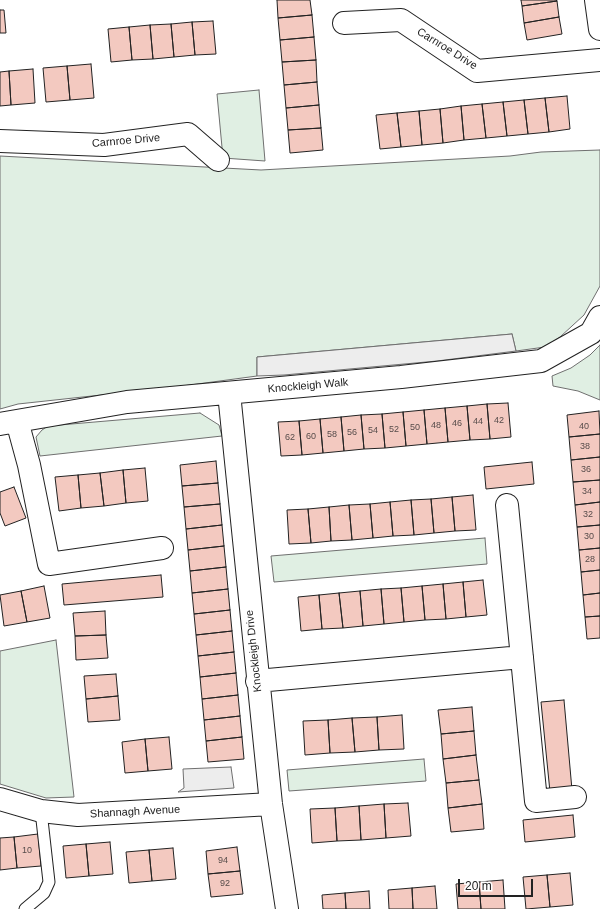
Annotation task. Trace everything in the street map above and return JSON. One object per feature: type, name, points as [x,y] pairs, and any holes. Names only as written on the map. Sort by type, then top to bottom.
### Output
[{"type":"street","points":[[596,0],[600,29]]},
{"type":"street","name":"Carnroe Drive","points":[[344,23],[401,20],[477,71],[600,60]]},
{"type":"street","name":"Carnroe Drive","points":[[0,142],[104,145],[188,134],[218,160]]},
{"type":"street","name":"Knockleigh Walk","points":[[8,422],[127,402],[401,377],[541,361],[591,333],[600,317]]},
{"type":"street","name":"Knockleigh Drive","points":[[229,393],[257,681],[271,804],[287,909]]},
{"type":"street","points":[[8,422],[29,465],[49,564],[162,548]]},
{"type":"street","points":[[507,505],[536,801],[575,797]]},
{"type":"street","points":[[257,681],[522,657]]},
{"type":"street","name":"Shannagh Avenue","points":[[0,799],[42,811],[78,815],[271,804]]},
{"type":"lane","points":[[25,909],[44,893],[49,882],[42,811]]},
{"type":"green space","points":[[259,90],[265,161],[223,158],[217,94]]},
{"type":"green space","points":[[600,150],[600,286],[584,315],[560,337],[545,347],[516,351],[512,334],[257,357],[257,376],[175,387],[18,404],[0,409],[0,156],[261,170],[510,156],[541,152]]},
{"type":"green space","points":[[600,345],[600,400],[578,391],[553,386],[552,376],[571,368],[590,355]]},
{"type":"green space","points":[[200,413],[219,425],[222,436],[40,456],[36,437],[48,426]]},
{"type":"green space","points":[[485,538],[487,564],[274,582],[271,556]]},
{"type":"green space","points":[[56,640],[74,797],[46,798],[0,784],[0,651]]},
{"type":"green space","points":[[424,759],[426,781],[289,791],[287,770]]},
{"type":"shaded area","points":[[512,334],[516,351],[437,361],[284,375],[257,376],[257,357]]},
{"type":"shaded area","points":[[231,767],[234,788],[178,792],[184,788],[183,769]]},
{"type":"building","points":[[277,0],[310,0],[312,15],[278,18]]},
{"type":"building","points":[[521,0],[556,0],[557,1],[522,6]]},
{"type":"building","points":[[557,1],[559,17],[524,23],[522,6]]},
{"type":"building","points":[[0,10],[4,10],[6,33],[0,33]]},
{"type":"building","points":[[312,15],[314,37],[280,40],[278,18]]},
{"type":"building","points":[[559,17],[562,34],[527,40],[524,23]]},
{"type":"building","points":[[213,21],[216,54],[195,55],[192,22]]},
{"type":"building","points":[[192,22],[195,55],[174,57],[171,24]]},
{"type":"building","points":[[171,24],[174,57],[153,59],[150,25]]},
{"type":"building","points":[[150,25],[153,59],[132,60],[129,27]]},
{"type":"building","points":[[129,27],[132,60],[111,62],[108,29]]},
{"type":"building","points":[[314,37],[316,60],[282,62],[280,40]]},
{"type":"building","points":[[316,60],[317,82],[284,85],[282,62]]},
{"type":"building","points":[[91,64],[94,98],[70,100],[67,66]]},
{"type":"building","points":[[67,66],[70,100],[46,102],[43,68]]},
{"type":"building","points":[[33,69],[35,103],[11,105],[9,71]]},
{"type":"building","points":[[9,71],[11,105],[0,106],[0,72]]},
{"type":"building","points":[[317,82],[319,105],[286,108],[284,85]]},
{"type":"building","points":[[567,96],[570,129],[549,132],[545,98]]},
{"type":"building","points":[[545,98],[549,132],[528,134],[524,100]]},
{"type":"building","points":[[524,100],[528,134],[507,136],[503,102]]},
{"type":"building","points":[[503,102],[507,136],[486,138],[482,104]]},
{"type":"building","points":[[482,104],[486,138],[464,140],[461,106]]},
{"type":"building","points":[[319,105],[321,128],[288,130],[286,108]]},
{"type":"building","points":[[461,106],[464,140],[443,143],[440,109]]},
{"type":"building","points":[[440,109],[443,143],[422,145],[419,111]]},
{"type":"building","points":[[419,111],[422,145],[401,147],[397,113]]},
{"type":"building","points":[[397,113],[401,147],[380,149],[376,115]]},
{"type":"building","points":[[321,128],[323,150],[290,153],[288,130]]},
{"type":"building","points":[[508,403],[511,437],[490,439],[487,404]]},
{"type":"building","points":[[487,404],[490,439],[470,440],[467,406]]},
{"type":"building","points":[[467,406],[470,440],[448,442],[445,408]]},
{"type":"building","points":[[445,408],[448,442],[427,444],[424,410]]},
{"type":"building","points":[[424,410],[427,444],[406,446],[403,412]]},
{"type":"building","points":[[599,411],[600,434],[569,437],[567,415]]},
{"type":"building","points":[[403,412],[406,446],[385,448],[382,414]]},
{"type":"building","points":[[382,414],[385,448],[364,449],[361,415]]},
{"type":"building","points":[[361,415],[364,449],[344,451],[341,417]]},
{"type":"building","points":[[341,417],[344,451],[323,453],[320,419]]},
{"type":"building","points":[[320,419],[323,453],[302,455],[299,421]]},
{"type":"building","points":[[299,421],[302,455],[281,456],[278,422]]},
{"type":"building","points":[[600,434],[600,457],[571,460],[569,437]]},
{"type":"building","points":[[600,457],[600,480],[573,482],[571,460]]},
{"type":"building","points":[[216,461],[218,483],[182,486],[180,465]]},
{"type":"building","points":[[532,462],[534,484],[486,489],[484,467]]},
{"type":"building","points":[[145,468],[148,501],[126,503],[123,470]]},
{"type":"building","points":[[123,470],[126,503],[104,506],[100,473]]},
{"type":"building","points":[[100,473],[104,506],[81,508],[78,475]]},
{"type":"building","points":[[78,475],[81,508],[59,511],[55,477]]},
{"type":"building","points":[[600,480],[600,502],[575,505],[573,482]]},
{"type":"building","points":[[218,483],[220,504],[184,507],[182,486]]},
{"type":"building","points":[[14,487],[26,518],[5,526],[0,513],[0,492]]},
{"type":"building","points":[[473,495],[476,530],[455,531],[452,497]]},
{"type":"building","points":[[452,497],[455,531],[434,533],[431,499]]},
{"type":"building","points":[[431,499],[434,533],[414,535],[411,500]]},
{"type":"building","points":[[411,500],[414,535],[393,536],[390,502]]},
{"type":"building","points":[[390,502],[393,536],[373,538],[370,504]]},
{"type":"building","points":[[600,502],[600,525],[577,527],[575,505]]},
{"type":"building","points":[[220,504],[222,525],[186,529],[184,507]]},
{"type":"building","points":[[370,504],[373,538],[352,540],[349,505]]},
{"type":"building","points":[[349,505],[352,540],[331,541],[329,507]]},
{"type":"building","points":[[329,507],[331,541],[311,543],[308,509]]},
{"type":"building","points":[[308,509],[311,543],[289,544],[287,510]]},
{"type":"building","points":[[222,525],[224,546],[188,550],[186,529]]},
{"type":"building","points":[[600,525],[600,548],[579,550],[577,527]]},
{"type":"building","points":[[224,546],[226,567],[190,571],[188,550]]},
{"type":"building","points":[[600,548],[600,570],[581,572],[579,550]]},
{"type":"building","points":[[226,567],[228,589],[192,593],[190,571]]},
{"type":"building","points":[[600,570],[600,593],[583,595],[581,572]]},
{"type":"building","points":[[161,575],[163,597],[64,605],[62,584]]},
{"type":"building","points":[[483,580],[487,615],[466,617],[463,582]]},
{"type":"building","points":[[463,582],[466,617],[446,619],[443,584]]},
{"type":"building","points":[[443,584],[446,619],[425,620],[422,586]]},
{"type":"building","points":[[44,586],[50,618],[27,622],[21,591]]},
{"type":"building","points":[[422,586],[425,620],[404,622],[401,588]]},
{"type":"building","points":[[401,588],[404,622],[384,624],[381,589]]},
{"type":"building","points":[[228,589],[230,610],[194,614],[192,593]]},
{"type":"building","points":[[381,589],[384,624],[363,626],[360,591]]},
{"type":"building","points":[[21,591],[27,622],[4,626],[0,595]]},
{"type":"building","points":[[360,591],[363,626],[343,628],[339,593]]},
{"type":"building","points":[[339,593],[343,628],[322,629],[319,595]]},
{"type":"building","points":[[600,593],[600,616],[585,617],[583,595]]},
{"type":"building","points":[[319,595],[322,629],[301,631],[298,597]]},
{"type":"building","points":[[230,610],[232,631],[196,635],[194,614]]},
{"type":"building","points":[[105,611],[106,635],[75,636],[73,613]]},
{"type":"building","points":[[600,616],[600,638],[587,639],[585,617]]},
{"type":"building","points":[[232,631],[234,652],[198,656],[196,635]]},
{"type":"building","points":[[106,635],[108,658],[76,660],[75,636]]},
{"type":"building","points":[[234,652],[236,673],[200,677],[198,656]]},
{"type":"building","points":[[236,673],[238,695],[202,699],[200,677]]},
{"type":"building","points":[[116,674],[118,696],[86,699],[84,676]]},
{"type":"building","points":[[238,695],[240,716],[204,720],[202,699]]},
{"type":"building","points":[[118,696],[120,720],[88,722],[86,699]]},
{"type":"building","points":[[564,700],[572,790],[550,792],[541,702]]},
{"type":"building","points":[[472,707],[474,731],[441,734],[438,710]]},
{"type":"building","points":[[402,715],[404,749],[379,750],[377,717]]},
{"type":"building","points":[[240,716],[242,737],[206,741],[204,720]]},
{"type":"building","points":[[377,717],[379,750],[355,752],[352,718]]},
{"type":"building","points":[[352,718],[355,752],[330,753],[328,720]]},
{"type":"building","points":[[328,720],[330,753],[305,755],[303,721]]},
{"type":"building","points":[[474,731],[476,755],[443,759],[441,734]]},
{"type":"building","points":[[169,737],[172,769],[148,771],[145,739]]},
{"type":"building","points":[[242,737],[244,759],[208,762],[206,741]]},
{"type":"building","points":[[145,739],[148,771],[125,773],[122,742]]},
{"type":"building","points":[[476,755],[479,780],[446,783],[443,759]]},
{"type":"building","points":[[479,780],[482,804],[448,808],[446,783]]},
{"type":"building","points":[[408,803],[411,836],[386,838],[384,804]]},
{"type":"building","points":[[384,804],[386,838],[361,840],[359,806]]},
{"type":"building","points":[[482,804],[484,829],[451,832],[448,808]]},
{"type":"building","points":[[359,806],[361,840],[337,841],[335,808]]},
{"type":"building","points":[[335,808],[337,841],[312,843],[310,809]]},
{"type":"building","points":[[573,815],[575,837],[525,842],[523,820]]},
{"type":"building","points":[[38,834],[41,866],[17,868],[14,837]]},
{"type":"building","points":[[14,837],[17,868],[0,870],[0,838]]},
{"type":"building","points":[[110,842],[113,874],[89,876],[86,844]]},
{"type":"building","points":[[86,844],[89,876],[66,878],[63,846]]},
{"type":"building","points":[[237,847],[240,871],[208,874],[206,851]]},
{"type":"building","points":[[173,848],[176,879],[152,881],[149,850]]},
{"type":"building","points":[[149,850],[152,881],[129,883],[126,852]]},
{"type":"building","points":[[240,871],[243,894],[211,897],[208,874]]},
{"type":"building","points":[[570,873],[573,905],[550,907],[547,875]]},
{"type":"building","points":[[547,875],[550,907],[526,909],[523,877]]},
{"type":"building","points":[[503,880],[505,909],[481,909],[479,882]]},
{"type":"building","points":[[479,882],[481,909],[458,909],[456,884]]},
{"type":"building","points":[[435,886],[437,909],[413,909],[412,888]]},
{"type":"building","points":[[412,888],[413,909],[389,909],[388,890]]},
{"type":"building","points":[[369,891],[370,909],[346,909],[345,893]]},
{"type":"building","points":[[345,893],[346,909],[323,909],[322,895]]}]
